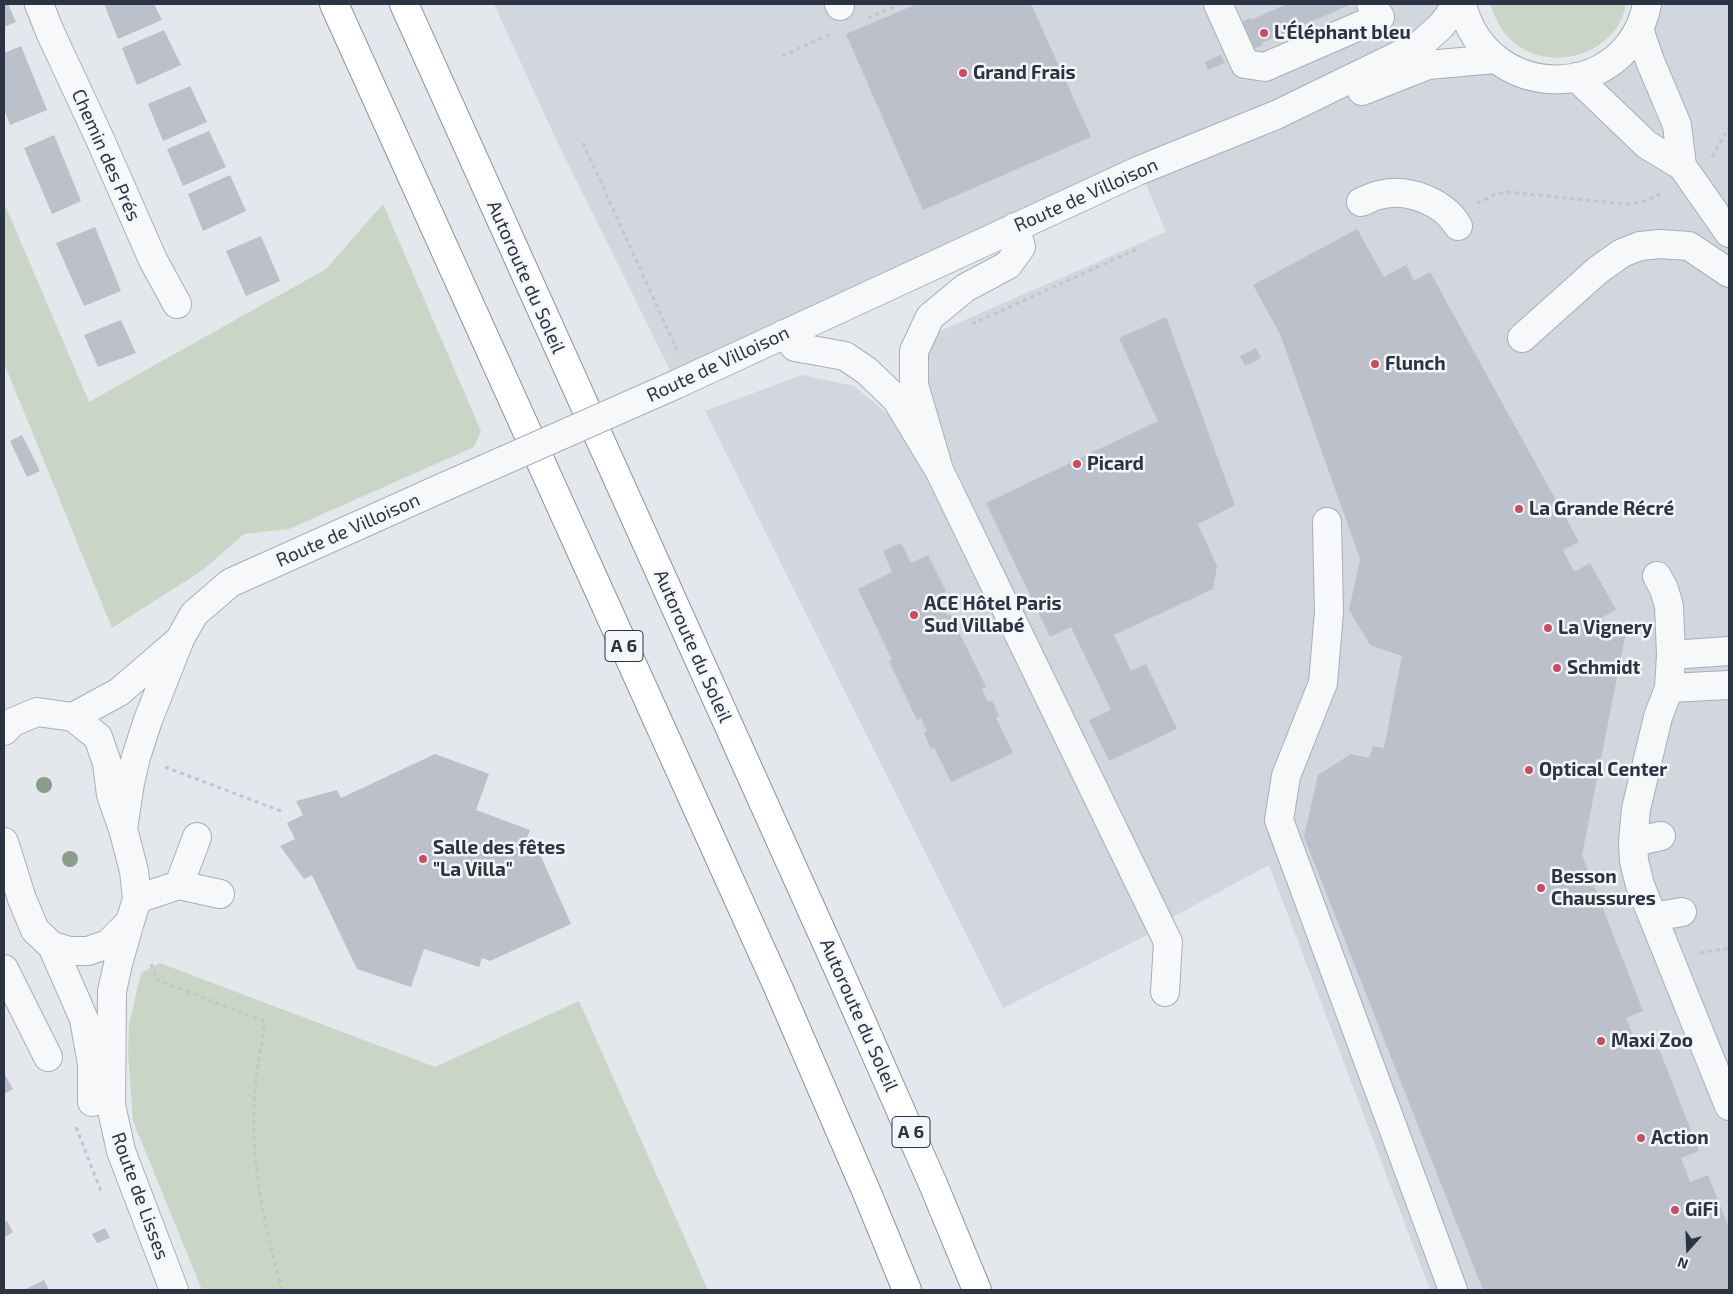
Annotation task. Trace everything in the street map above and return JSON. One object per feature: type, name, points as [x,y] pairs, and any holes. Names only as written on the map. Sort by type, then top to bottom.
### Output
[{"type":"highway","name":"A 6","points":[[334,4],[778,987],[907,1290]]},
{"type":"highway","name":"Autoroute du Soleil","points":[[404,4],[841,975],[933,1184],[977,1290]]},
{"type":"street","name":"Chemin des Prés","points":[[39,4],[152,260],[177,304]]},
{"type":"street","points":[[1218,4],[1245,64],[1265,67],[1380,17],[1370,4]]},
{"type":"street","name":"Route de Villoison","points":[[123,829],[136,757],[148,720],[180,640],[194,614],[230,583],[677,384],[1140,170],[1276,114],[1420,44],[1441,26],[1458,4]]},
{"type":"street","points":[[1462,4],[1465,16],[1473,32],[1483,47],[1495,59],[1512,70],[1530,76],[1554,80],[1576,78],[1596,71],[1613,60],[1627,46],[1639,29],[1648,4]]},
{"type":"street","points":[[1639,29],[1650,61],[1677,125],[1682,166]]},
{"type":"street","name":"Route de Villoison","points":[[1276,114],[1352,95],[1428,65],[1495,59]]},
{"type":"street","points":[[1576,78],[1647,145],[1682,166],[1729,233]]},
{"type":"street","points":[[1361,202],[1380,194],[1401,192],[1435,204],[1456,222]]},
{"type":"street","points":[[939,470],[914,385],[914,351],[930,317],[965,288],[1008,265],[1021,247],[1015,227]]},
{"type":"street","points":[[1522,338],[1598,270],[1622,253],[1640,246],[1660,244],[1689,246],[1729,273]]},
{"type":"street","points":[[784,334],[795,347],[845,356],[867,370],[897,400],[939,470],[1168,942],[1165,992]]},
{"type":"street","points":[[1327,522],[1329,612],[1323,684],[1286,776],[1279,820],[1453,1290]]},
{"type":"street","points":[[1657,576],[1664,589],[1669,606],[1672,655],[1670,688],[1658,717],[1659,758],[1636,810],[1633,842],[1634,861],[1640,886],[1653,917],[1722,1066],[1729,1106]]},
{"type":"street","name":"Route de Villoison","points":[[73,717],[119,692],[180,640]]},
{"type":"street","points":[[1672,655],[1729,651]]},
{"type":"street","points":[[1670,688],[1729,685]]},
{"type":"street","points":[[4,712],[37,712],[73,717],[98,737],[107,763],[111,795],[123,829],[134,872],[134,911]]},
{"type":"street","points":[[4,732],[13,722],[37,712]]},
{"type":"street","points":[[1633,842],[1661,836]]},
{"type":"street","points":[[4,842],[22,899],[35,930],[52,946],[69,951],[88,951],[108,944],[134,911],[179,885],[197,837]]},
{"type":"street","points":[[179,885],[220,894]]},
{"type":"street","name":"Route de Lisses","points":[[134,911],[112,990],[111,1105],[121,1151],[174,1290]]},
{"type":"street","points":[[1653,917],[1682,912]]},
{"type":"street","name":"Route de Lisses","points":[[52,946],[84,1019],[92,1064],[92,1111],[98,1136],[158,1290]]},
{"type":"street","points":[[4,969],[48,1057]]},
{"type":"path","points":[[1711,158],[1729,127]]},
{"type":"path","points":[[583,143],[679,354]]},
{"type":"path","points":[[1456,222],[1483,199],[1502,192],[1626,204],[1649,200],[1663,192]]},
{"type":"path","points":[[181,773],[281,811]]},
{"type":"path","points":[[148,957],[157,980],[264,1021],[254,1107],[258,1188],[282,1290]]},
{"type":"path","points":[[73,1121],[106,1203]]},
{"type":"shaded area","points":[[494,4],[1458,4],[1441,26],[1279,114],[1352,95],[1428,65],[1596,71],[1647,4],[1729,4],[1729,1290],[1430,1290],[1269,865],[1167,920],[945,446],[924,375],[924,348],[933,334],[1166,232],[1140,170],[677,384],[553,133]]},
{"type":"shaded area","points":[[802,375],[854,386],[899,423],[1149,934],[1003,1008],[705,411]]},
{"type":"green space","points":[[1490,4],[1626,4],[1621,20],[1612,34],[1599,45],[1569,57],[1552,57],[1535,54],[1514,43],[1501,28]]},
{"type":"green space","points":[[383,204],[481,431],[474,447],[289,529],[244,534],[203,570],[112,628],[4,363],[4,210],[6,207],[89,402],[326,269]]},
{"type":"green space","points":[[160,963],[435,1067],[579,1001],[708,1290],[202,1290],[133,1121],[128,1053],[129,1025],[141,973]]},
{"type":"building","points":[[4,4],[8,4],[16,22],[4,27]]},
{"type":"building","points":[[104,4],[154,4],[162,20],[118,39]]},
{"type":"building","name":"Grand Frais","points":[[917,4],[1031,4],[1091,137],[923,210],[846,34]]},
{"type":"building","name":"L'Éléphant bleu","points":[[1287,4],[1352,4],[1262,43],[1263,45],[1251,50],[1239,23],[1250,18],[1251,20]]},
{"type":"building","points":[[164,30],[181,65],[137,85],[122,48]]},
{"type":"building","points":[[21,46],[47,110],[10,125],[4,109],[4,53]]},
{"type":"building","points":[[1221,55],[1225,63],[1208,70],[1205,62]]},
{"type":"building","points":[[190,86],[207,122],[163,141],[148,104]]},
{"type":"building","points":[[209,131],[226,167],[183,186],[167,149]]},
{"type":"building","points":[[54,135],[81,201],[52,214],[24,148]]},
{"type":"building","points":[[230,175],[246,211],[203,231],[188,194]]},
{"type":"building","points":[[95,227],[121,291],[84,306],[56,243]]},
{"type":"building","points":[[1357,229],[1384,277],[1406,265],[1414,281],[1430,272],[1579,542],[1563,550],[1574,572],[1590,563],[1616,610],[1601,618],[1606,628],[1626,632],[1582,855],[1643,1011],[1626,1018],[1638,1048],[1656,1041],[1699,1151],[1681,1158],[1690,1182],[1708,1175],[1729,1228],[1729,1274],[1727,1275],[1729,1290],[1483,1290],[1304,837],[1318,775],[1351,754],[1369,758],[1373,746],[1384,748],[1402,656],[1370,645],[1349,610],[1360,559],[1280,334],[1253,285]]},
{"type":"building","points":[[261,236],[280,281],[246,296],[226,251]]},
{"type":"building","points":[[1166,317],[1235,505],[1198,524],[1217,566],[1213,589],[1114,635],[1131,671],[1146,664],[1177,729],[1109,761],[1089,720],[1111,710],[1071,627],[1050,637],[986,503],[1158,421],[1119,338]]},
{"type":"building","points":[[121,320],[136,353],[98,367],[84,335]]},
{"type":"building","points":[[1256,348],[1261,358],[1245,366],[1240,356]]},
{"type":"building","points":[[22,435],[40,471],[27,477],[10,441]]},
{"type":"building","points":[[901,543],[911,563],[928,555],[946,591],[937,596],[947,616],[950,614],[986,687],[982,689],[988,702],[992,700],[999,716],[996,718],[1013,753],[951,782],[934,747],[931,749],[924,733],[927,732],[921,718],[917,720],[889,661],[892,660],[858,589],[892,572],[883,551]]},
{"type":"building","name":"Salle des fêtes \"La Villa\"","points":[[435,754],[489,774],[476,810],[530,830],[526,840],[535,843],[571,924],[490,961],[482,958],[479,967],[424,949],[411,987],[357,969],[312,875],[304,879],[280,846],[295,839],[287,823],[303,815],[296,801],[337,790],[341,798]]},
{"type":"building","points":[[4,1073],[13,1089],[4,1094]]},
{"type":"building","points":[[7,1221],[13,1232],[4,1238],[4,1223]]},
{"type":"building","points":[[105,1228],[110,1238],[97,1243],[92,1234]]},
{"type":"building","points":[[44,1280],[49,1290],[24,1290]]},
{"type":"place","name":"L'Éléphant bleu","points":[[1264,33]]},
{"type":"place","name":"Grand Frais","points":[[963,73]]},
{"type":"place","name":"Flunch","points":[[1375,364]]},
{"type":"place","name":"Picard","points":[[1077,464]]},
{"type":"place","name":"La Grande Récré","points":[[1519,509]]},
{"type":"place","name":"ACE Hôtel Paris Sud Villabé","points":[[914,615]]},
{"type":"place","name":"La Vignery","points":[[1548,628]]},
{"type":"place","name":"Schmidt","points":[[1557,668]]},
{"type":"place","name":"Optical Center","points":[[1529,770]]},
{"type":"place","name":"Salle des fêtes \"La Villa\"","points":[[423,859]]},
{"type":"place","name":"Besson Chaussures","points":[[1541,888]]},
{"type":"place","name":"Maxi Zoo","points":[[1601,1041]]},
{"type":"place","name":"Action","points":[[1641,1138]]},
{"type":"place","name":"GiFi","points":[[1675,1210]]}]
